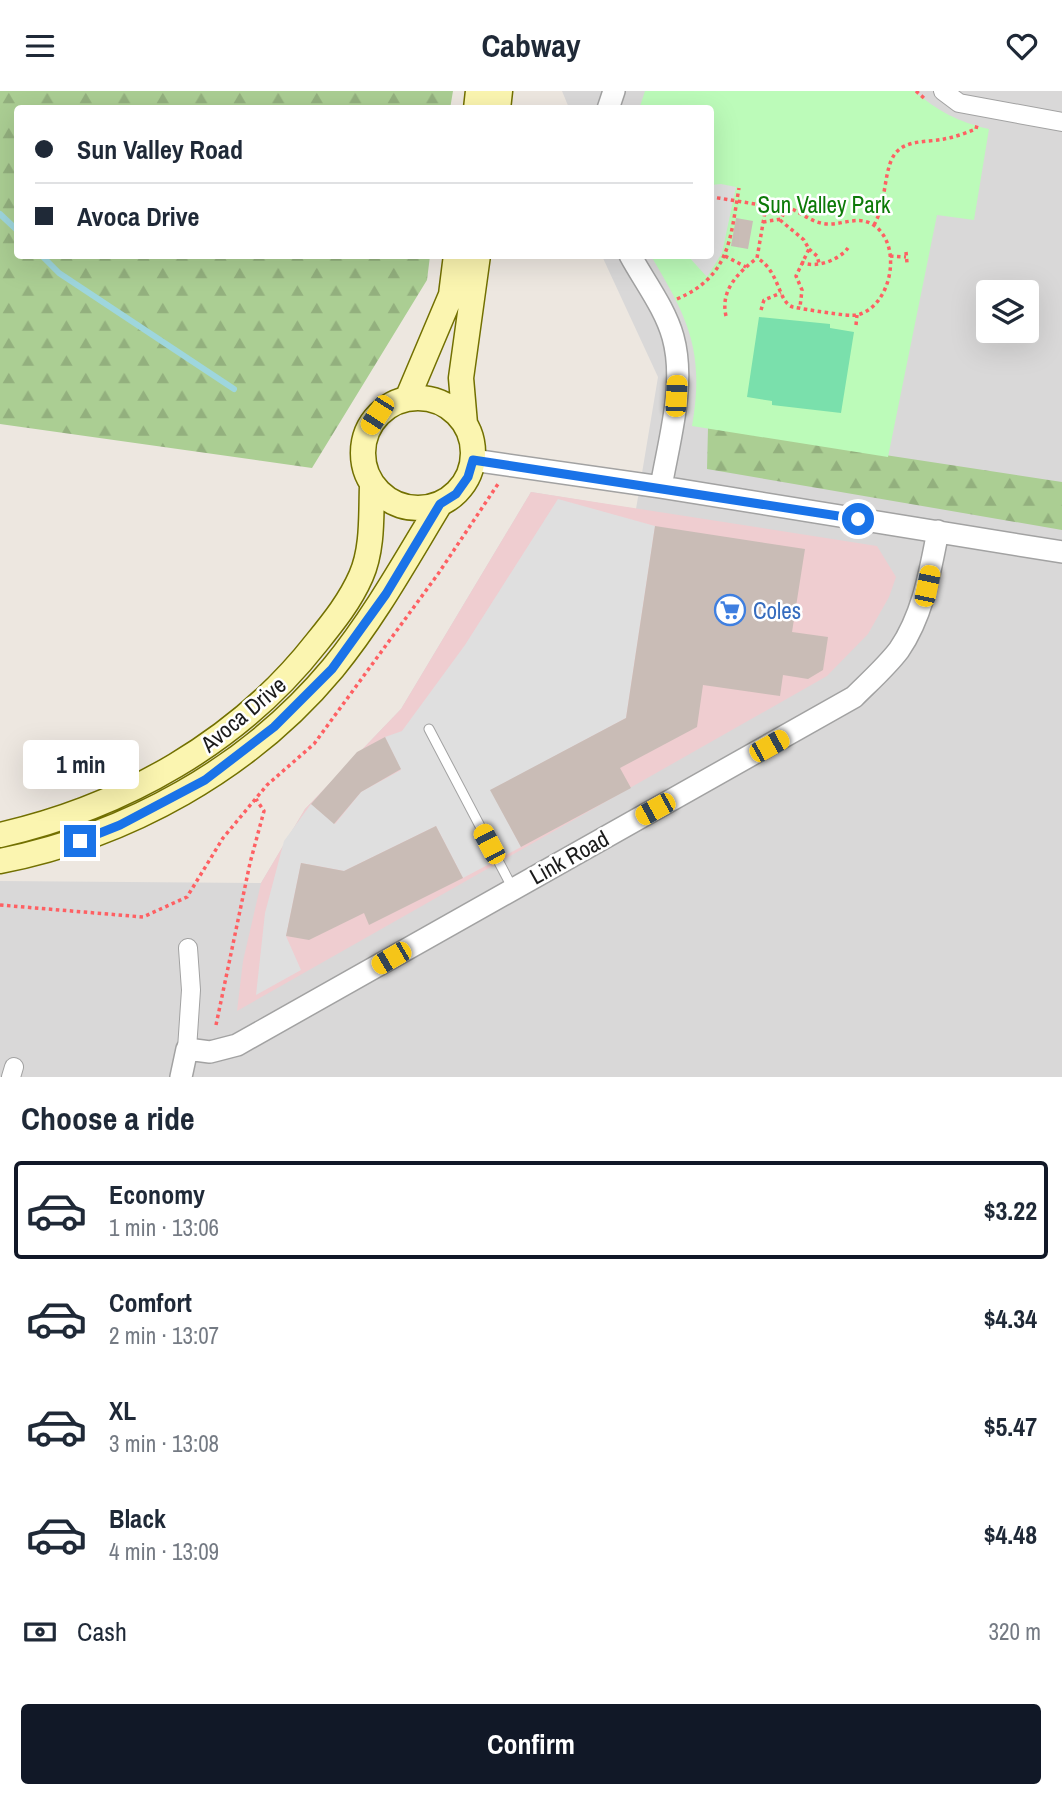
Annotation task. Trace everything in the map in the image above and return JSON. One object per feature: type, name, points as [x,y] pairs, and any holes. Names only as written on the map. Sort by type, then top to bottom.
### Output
[{"type":"main road","points":[[407,399],[451,295],[456,259]]},
{"type":"main road","points":[[465,424],[442,403],[424,398],[407,399],[389,406],[377,415],[366,432],[363,460],[372,486],[390,502],[419,509],[440,504],[456,494],[468,477],[473,460],[472,442],[465,424],[461,378],[477,259]]},
{"type":"main road","name":"Avoca Drive","points":[[0,835],[43,825],[164,772],[207,747],[278,687],[343,610],[362,573],[370,536],[372,486]]},
{"type":"main road","name":"Avoca Drive","points":[[0,861],[50,850],[120,825],[205,780],[274,727],[332,669],[386,594],[440,504]]},
{"type":"street","points":[[943,91],[959,103],[1062,122]]},
{"type":"street","points":[[632,259],[673,337],[677,370],[662,487]]},
{"type":"street","points":[[473,460],[662,487],[1062,552]]},
{"type":"street","name":"Link Road","points":[[187,1049],[211,1052],[237,1045],[854,697],[897,652],[906,638],[927,586],[938,531]]},
{"type":"street","points":[[181,1077],[187,1049],[191,991],[188,947]]},
{"type":"lane","points":[[429,729],[513,889]]},
{"type":"path","points":[[874,225],[891,161],[901,150],[915,141],[962,134],[976,129],[977,125]]},
{"type":"path","points":[[658,307],[708,282],[725,256],[739,188]]},
{"type":"path","points":[[714,198],[787,207],[823,223],[854,220],[874,225],[886,238],[890,256],[888,277],[881,295],[857,315],[856,325]]},
{"type":"path","points":[[726,316],[727,292],[746,267],[757,258],[766,205]]},
{"type":"path","points":[[780,220],[787,207]]},
{"type":"path","points":[[763,222],[780,220],[804,240],[808,249],[817,256],[819,263]]},
{"type":"path","points":[[801,262],[812,265],[841,257],[848,247]]},
{"type":"path","points":[[800,307],[802,291],[796,276],[808,249]]},
{"type":"path","points":[[890,256],[906,254],[907,263]]},
{"type":"path","points":[[725,256],[746,267]]},
{"type":"path","points":[[757,258],[773,271],[781,293],[789,305],[857,315]]},
{"type":"path","points":[[761,310],[764,300],[781,293]]},
{"type":"path","points":[[216,1025],[250,863],[264,811],[256,799]]},
{"type":"shaded area","points":[[562,91],[1062,91],[1062,1077],[0,1077],[0,881],[261,883],[305,809],[401,709],[531,492],[636,509],[658,377],[603,259],[714,259],[714,105],[568,105]]},
{"type":"shaded area","points":[[714,185],[736,187],[722,253],[707,277],[691,259],[714,259]]},
{"type":"shaded area","points":[[531,492],[877,546],[896,577],[889,597],[868,634],[827,676],[237,1011],[243,961],[261,883],[305,809],[401,709]]},
{"type":"shaded area","points":[[558,499],[655,526],[626,718],[491,790],[521,847],[463,878],[436,826],[344,871],[301,863],[286,936],[301,970],[256,995],[265,913],[284,841],[311,804],[335,824],[361,792],[401,770],[385,737],[402,731],[465,645]]},
{"type":"green space","points":[[0,91],[453,91],[451,105],[14,105],[14,259],[430,259],[427,280],[312,468],[0,424]]},
{"type":"green space","name":"Sun Valley Park","points":[[645,91],[914,91],[949,115],[989,129],[974,220],[937,215],[888,457],[692,426],[696,377],[690,336],[675,298],[653,259],[714,259],[714,105],[640,105]]},
{"type":"green space","points":[[759,317],[830,324],[830,328],[854,332],[841,413],[772,405],[772,401],[747,397]]},
{"type":"green space","points":[[708,428],[1062,482],[1062,530],[707,469]]},
{"type":"building","points":[[736,218],[753,221],[748,249],[731,246]]},
{"type":"building","points":[[655,526],[805,549],[792,632],[828,637],[823,670],[808,679],[783,675],[780,696],[703,685],[697,727],[620,768],[631,788],[521,847],[490,790],[626,718]]},
{"type":"building","points":[[385,737],[401,769],[361,792],[334,824],[311,804],[357,752]]},
{"type":"building","points":[[436,826],[463,878],[369,925],[364,913],[309,940],[286,936],[301,863],[344,871]]},
{"type":"waterway","points":[[0,214],[14,227]]},
{"type":"waterway","points":[[45,259],[59,273],[234,389]]},
{"type":"place","name":"Coles","points":[[730,610]]},
{"type":"route","points":[[80,841],[120,825],[205,780],[274,727],[332,669],[386,594],[440,504],[456,494],[468,477],[473,460],[509,468],[662,487],[858,519]]}]
